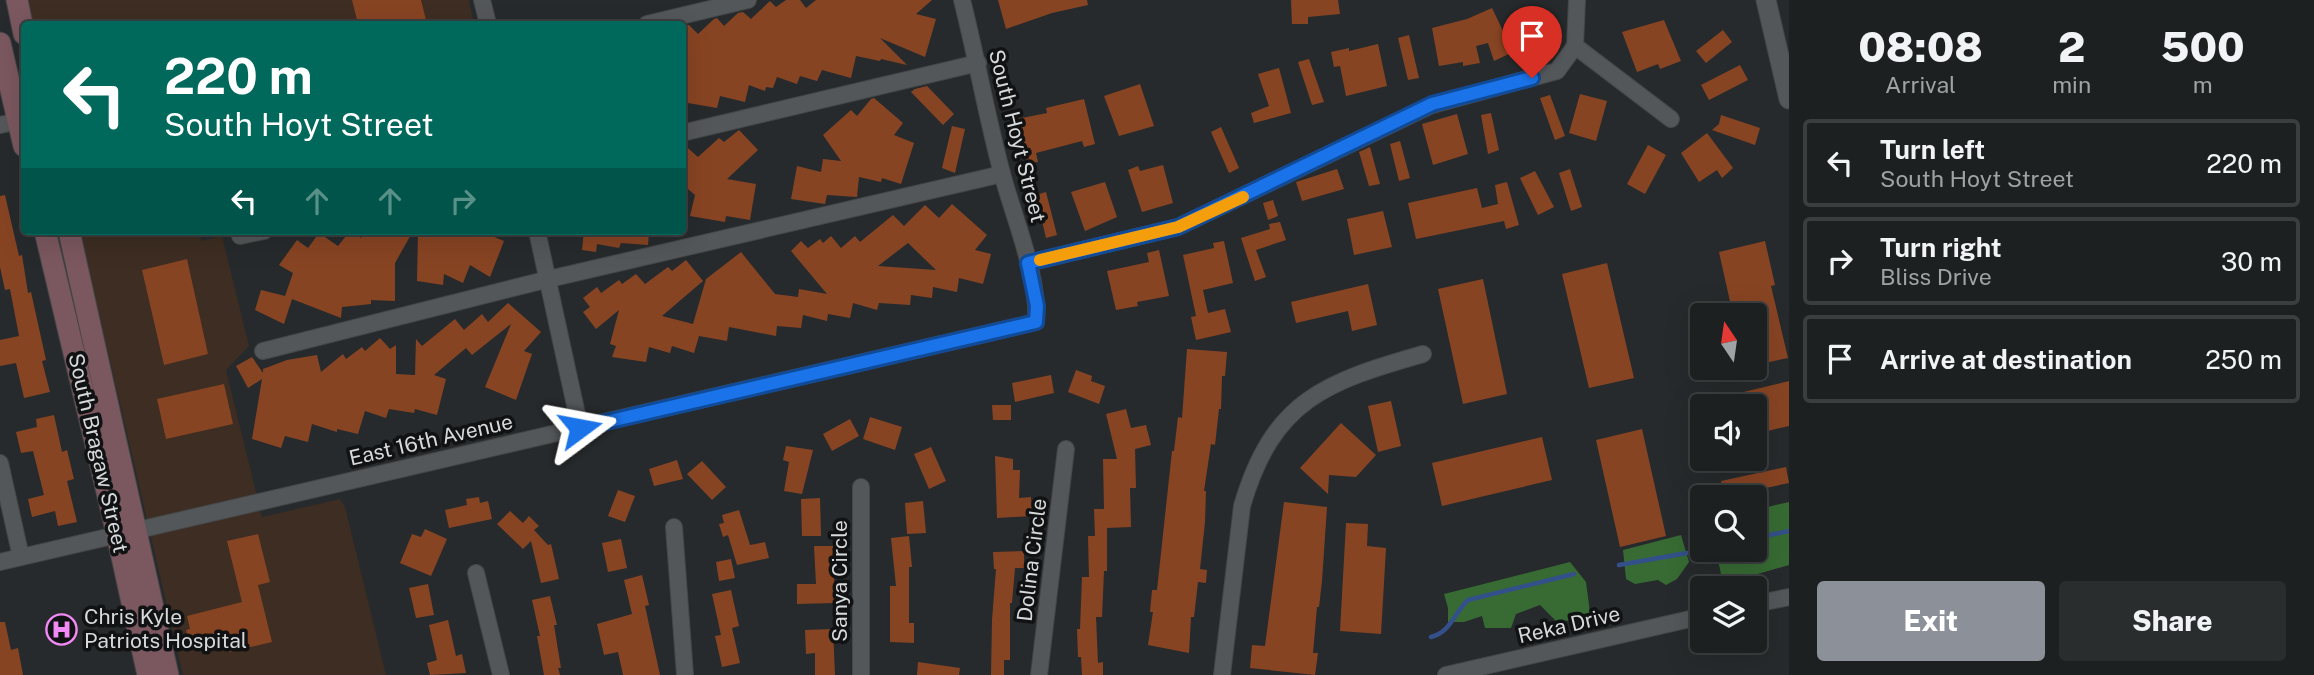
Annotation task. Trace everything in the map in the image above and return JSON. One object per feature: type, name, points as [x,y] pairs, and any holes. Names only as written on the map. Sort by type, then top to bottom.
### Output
[{"type":"main road","points":[[17,0],[21,21]]},
{"type":"main road","points":[[0,43],[9,123],[21,141]]},
{"type":"main road","name":"South Bragaw Street","points":[[46,235],[126,532],[168,675]]},
{"type":"main road","name":"South Bragaw Street","points":[[70,235],[126,532],[148,675]]},
{"type":"street","points":[[482,0],[487,21]]},
{"type":"street","points":[[660,21],[748,0]]},
{"type":"street","name":"South Hoyt Street","points":[[962,0],[1002,174],[1028,263],[1037,306],[1036,322]]},
{"type":"street","points":[[1028,263],[1178,227],[1432,104],[1557,71],[1575,46],[1577,0]]},
{"type":"street","points":[[1766,0],[1789,99]]},
{"type":"street","points":[[1575,46],[1671,118]]},
{"type":"street","points":[[686,132],[978,63]]},
{"type":"street","points":[[263,351],[549,279],[1002,174]]},
{"type":"street","points":[[240,236],[245,235]]},
{"type":"street","points":[[538,235],[580,428]]},
{"type":"street","name":"East 16th Avenue","points":[[0,562],[1036,322]]},
{"type":"street","points":[[1222,675],[1242,506],[1249,480],[1261,454],[1290,413],[1321,390],[1368,370],[1423,354]]},
{"type":"street","name":"Dolina Circle","points":[[1039,675],[1066,449]]},
{"type":"street","points":[[0,463],[21,557]]},
{"type":"street","name":"Sanya Circle","points":[[861,487],[861,675]]},
{"type":"street","points":[[674,527],[685,675]]},
{"type":"street","points":[[475,573],[501,675]]},
{"type":"street","points":[[1767,602],[1789,597]]},
{"type":"street","name":"Reka Drive","points":[[1446,675],[1690,619]]},
{"type":"shaded area","points":[[28,0],[469,0],[473,21],[32,21]]},
{"type":"shaded area","points":[[81,235],[200,235],[201,241],[222,236],[249,346],[226,370],[262,517],[340,499],[345,507],[386,675],[183,675]]},
{"type":"green space","points":[[1789,502],[1789,565],[1751,576],[1721,576],[1718,562],[1767,562],[1767,507]]},
{"type":"green space","points":[[1681,535],[1689,562],[1677,579],[1666,585],[1658,580],[1635,584],[1626,579],[1623,550]]},
{"type":"green space","points":[[1570,562],[1586,582],[1591,620],[1556,621],[1540,605],[1516,614],[1511,628],[1485,628],[1482,616],[1464,622],[1448,622],[1444,594]]},
{"type":"building","points":[[352,0],[421,0],[426,21],[357,21]]},
{"type":"building","points":[[786,0],[800,0],[806,8],[816,0],[932,0],[916,14],[936,19],[925,57],[880,38],[907,65],[856,56],[851,78],[822,70],[817,81],[800,76],[797,84],[777,77],[773,88],[766,87],[765,91],[749,85],[745,102],[720,96],[717,108],[686,103],[686,25],[698,34],[714,19],[717,18],[724,26],[738,13],[743,12],[751,19],[770,1],[776,7]]},
{"type":"building","points":[[998,0],[1087,0],[1088,5],[1052,13],[1006,29]]},
{"type":"building","points":[[1291,0],[1338,0],[1340,14],[1308,17],[1308,24],[1292,24]]},
{"type":"building","points":[[1492,8],[1513,52],[1494,61],[1488,43],[1476,46],[1480,63],[1463,66],[1463,62],[1439,66],[1432,28],[1467,19]]},
{"type":"building","points":[[1664,20],[1681,61],[1660,69],[1658,64],[1637,72],[1622,32]]},
{"type":"building","points":[[1541,28],[1552,35],[1543,50],[1529,42]]},
{"type":"building","points":[[1723,30],[1732,42],[1706,63],[1696,51]]},
{"type":"building","points":[[1409,35],[1419,78],[1408,80],[1398,38]]},
{"type":"building","points":[[1378,44],[1387,86],[1346,96],[1340,66],[1334,67],[1331,52]]},
{"type":"building","points":[[1309,59],[1324,102],[1312,105],[1298,62]]},
{"type":"building","points":[[1740,65],[1748,80],[1709,100],[1701,85]]},
{"type":"building","points":[[1279,68],[1291,113],[1254,123],[1251,113],[1269,106],[1258,74]]},
{"type":"building","points":[[1140,84],[1154,126],[1119,136],[1104,96]]},
{"type":"building","points":[[927,86],[954,114],[943,125],[911,92]]},
{"type":"building","points":[[1580,94],[1607,101],[1596,141],[1569,133]]},
{"type":"building","points":[[1550,95],[1565,136],[1555,140],[1540,98]]},
{"type":"building","points":[[874,98],[903,123],[894,135],[914,143],[901,184],[882,178],[881,182],[859,177],[857,197],[827,195],[825,204],[791,199],[797,166],[821,172],[823,159],[841,161],[823,135],[851,110],[857,116]]},
{"type":"building","points":[[1084,99],[1095,144],[1084,147],[1082,141],[1036,153],[1038,162],[1027,163],[1017,119],[1047,113],[1046,108]]},
{"type":"building","points":[[1491,113],[1499,150],[1488,154],[1481,115]]},
{"type":"building","points":[[1457,114],[1468,154],[1433,165],[1422,124]]},
{"type":"building","points":[[1721,115],[1760,128],[1755,145],[1712,130],[1719,124]]},
{"type":"building","points":[[952,126],[965,129],[955,173],[942,168]]},
{"type":"building","points":[[1221,127],[1239,168],[1229,173],[1211,132]]},
{"type":"building","points":[[739,130],[758,150],[727,179],[756,184],[750,220],[726,216],[725,222],[690,216],[695,195],[686,187],[686,146],[698,157],[719,138],[724,142]]},
{"type":"building","points":[[1707,133],[1733,168],[1722,178],[1717,170],[1699,182],[1681,153]]},
{"type":"building","points":[[1400,141],[1410,178],[1399,181],[1390,144]]},
{"type":"building","points":[[1648,145],[1666,155],[1645,194],[1627,184]]},
{"type":"building","points":[[1370,147],[1380,184],[1369,186],[1359,152]]},
{"type":"building","points":[[1163,165],[1173,203],[1142,212],[1128,170],[1138,166],[1140,171]]},
{"type":"building","points":[[1337,169],[1344,189],[1302,201],[1296,182]]},
{"type":"building","points":[[1570,169],[1582,207],[1571,211],[1559,173]]},
{"type":"building","points":[[1535,171],[1554,207],[1538,215],[1520,178]]},
{"type":"building","points":[[1105,182],[1117,217],[1085,231],[1071,192]]},
{"type":"building","points":[[1507,182],[1519,225],[1506,229],[1504,221],[1416,239],[1408,203],[1477,188],[1482,208],[1498,204],[1495,185]]},
{"type":"building","points":[[1046,192],[1057,235],[1046,238],[1036,195]]},
{"type":"building","points":[[5,195],[19,256],[22,255],[28,293],[31,292],[50,392],[24,398],[16,363],[0,366],[0,340],[19,336],[10,289],[5,290],[0,267],[0,196]]},
{"type":"building","points":[[1273,200],[1278,216],[1268,220],[1263,203]]},
{"type":"building","points":[[952,204],[987,235],[975,250],[991,254],[983,284],[959,278],[957,292],[933,287],[932,298],[911,295],[910,305],[879,303],[877,310],[853,303],[850,318],[828,314],[827,321],[803,315],[801,328],[777,326],[776,336],[729,327],[727,341],[699,336],[694,353],[672,346],[670,353],[649,347],[646,362],[612,357],[616,346],[610,344],[619,310],[596,329],[583,312],[590,307],[583,298],[597,287],[601,293],[619,280],[622,284],[636,274],[645,284],[668,267],[672,271],[686,260],[703,281],[662,316],[693,324],[706,279],[741,252],[775,294],[798,297],[799,289],[827,294],[791,251],[801,241],[808,248],[820,239],[823,243],[831,236],[841,248],[855,236],[860,242],[893,215],[904,226],[925,205],[939,218]],"holes":[[[908,243],[936,270],[878,266]]]},
{"type":"building","points":[[1383,211],[1392,247],[1354,255],[1347,219]]},
{"type":"building","points":[[1280,222],[1286,240],[1256,250],[1266,277],[1255,281],[1241,238],[1270,229],[1269,224]]},
{"type":"building","points":[[318,235],[322,235],[338,246],[347,235],[361,238],[363,235],[411,235],[395,263],[395,301],[371,300],[371,304],[342,307],[341,318],[292,299],[284,324],[255,310],[261,290],[285,296],[293,273],[279,265],[297,240],[308,248]]},
{"type":"building","points":[[418,235],[490,235],[504,241],[490,277],[470,265],[463,283],[444,274],[443,285],[417,281]]},
{"type":"building","points":[[584,235],[649,235],[648,245],[621,243],[619,248],[597,244],[596,252],[582,250]]},
{"type":"building","points":[[1224,241],[1233,283],[1203,290],[1208,313],[1225,309],[1231,332],[1196,340],[1191,317],[1196,316],[1183,255],[1214,248],[1213,243]]},
{"type":"building","points":[[1765,241],[1775,285],[1771,286],[1788,358],[1768,362],[1768,303],[1730,303],[1719,252]]},
{"type":"building","points":[[1159,250],[1169,296],[1137,302],[1138,306],[1116,310],[1107,271],[1149,262],[1147,253]]},
{"type":"building","points":[[187,259],[208,354],[164,365],[142,270]]},
{"type":"building","points":[[1607,263],[1634,378],[1589,388],[1562,274]]},
{"type":"building","points":[[1483,279],[1507,394],[1463,404],[1438,289]]},
{"type":"building","points":[[1368,284],[1377,325],[1352,331],[1348,311],[1296,323],[1291,302]]},
{"type":"building","points":[[508,303],[541,332],[524,351],[532,354],[516,400],[485,387],[511,324],[472,355],[466,348],[434,375],[446,379],[437,415],[415,409],[414,413],[389,409],[386,418],[365,411],[358,434],[337,429],[337,432],[312,424],[308,442],[285,436],[281,448],[252,439],[262,379],[248,388],[236,366],[252,357],[263,373],[263,369],[287,360],[317,355],[321,372],[343,354],[346,359],[362,347],[365,351],[380,338],[390,349],[396,345],[396,374],[415,375],[416,339],[422,346],[455,319],[464,330],[482,314],[488,322]]},
{"type":"building","points":[[1187,349],[1227,352],[1225,376],[1222,376],[1221,409],[1215,445],[1211,444],[1204,491],[1205,522],[1200,569],[1207,570],[1206,583],[1198,582],[1194,617],[1191,617],[1189,653],[1148,645],[1153,612],[1150,612],[1152,590],[1157,590],[1172,451],[1178,417],[1182,418]]},
{"type":"building","points":[[1076,370],[1092,376],[1091,381],[1105,386],[1099,404],[1068,392]]},
{"type":"building","points":[[1051,375],[1054,393],[1015,402],[1012,383]]},
{"type":"building","points":[[1789,381],[1789,426],[1767,431],[1767,394],[1735,394]]},
{"type":"building","points":[[224,384],[233,424],[166,439],[157,399]]},
{"type":"building","points":[[1391,401],[1401,446],[1378,452],[1368,406]]},
{"type":"building","points":[[992,405],[1011,405],[1011,420],[993,420]]},
{"type":"building","points":[[1126,409],[1131,428],[1146,425],[1151,445],[1135,449],[1136,488],[1130,488],[1131,527],[1107,528],[1107,571],[1104,571],[1102,617],[1096,617],[1098,663],[1103,662],[1103,675],[1082,675],[1077,629],[1080,629],[1082,577],[1089,577],[1088,536],[1095,536],[1094,509],[1104,509],[1103,459],[1117,459],[1106,414]]},
{"type":"building","points":[[54,415],[62,452],[67,450],[74,479],[67,481],[77,522],[58,526],[55,511],[32,517],[28,499],[44,495],[33,451],[21,453],[16,432],[37,427],[36,419]]},
{"type":"building","points":[[870,417],[902,427],[895,450],[863,439]]},
{"type":"building","points":[[850,419],[859,436],[832,451],[823,434]]},
{"type":"building","points":[[1341,423],[1376,455],[1356,477],[1329,475],[1328,494],[1300,468]]},
{"type":"building","points":[[1642,429],[1666,536],[1620,547],[1596,440]]},
{"type":"building","points":[[1542,437],[1552,480],[1442,506],[1432,463]]},
{"type":"building","points":[[786,446],[813,450],[802,494],[784,491],[789,462],[783,460]]},
{"type":"building","points":[[931,447],[946,481],[929,489],[914,454]]},
{"type":"building","points":[[995,456],[1013,459],[1013,470],[1020,470],[1019,498],[1031,497],[1032,516],[997,518]]},
{"type":"building","points":[[677,460],[683,479],[654,486],[649,469]]},
{"type":"building","points":[[702,461],[726,487],[712,500],[687,474]]},
{"type":"building","points":[[1786,467],[1789,483],[1767,488],[1767,485],[1722,485],[1721,481]]},
{"type":"building","points":[[618,490],[635,496],[625,522],[608,516]]},
{"type":"building","points":[[479,497],[480,503],[488,501],[492,519],[449,528],[445,510],[467,505],[466,499]]},
{"type":"building","points":[[820,498],[821,536],[802,536],[801,499]]},
{"type":"building","points":[[923,501],[926,533],[907,534],[905,503]]},
{"type":"building","points":[[1284,502],[1327,507],[1313,653],[1318,653],[1315,675],[1250,668],[1252,645],[1265,646]]},
{"type":"building","points":[[739,510],[750,545],[765,542],[769,558],[737,565],[728,535],[723,537],[719,524],[724,523],[722,515]]},
{"type":"building","points":[[510,511],[523,523],[529,516],[539,526],[534,530],[548,545],[551,544],[559,579],[541,583],[531,541],[523,549],[497,524]]},
{"type":"building","points":[[1346,523],[1368,524],[1367,546],[1386,548],[1381,634],[1340,631]]},
{"type":"building","points":[[425,529],[447,539],[431,576],[400,563],[412,534],[421,537]]},
{"type":"building","points":[[258,534],[270,582],[258,585],[272,642],[229,652],[226,640],[190,648],[186,630],[190,629],[187,616],[242,602],[227,541]]},
{"type":"building","points":[[909,536],[912,567],[909,567],[909,623],[914,623],[914,643],[890,642],[890,586],[896,586],[891,538]]},
{"type":"building","points":[[621,539],[627,568],[608,572],[602,543]]},
{"type":"building","points":[[814,546],[833,546],[835,603],[797,604],[797,584],[816,584]]},
{"type":"building","points":[[1024,551],[1024,568],[1015,568],[1010,603],[1010,660],[1004,660],[1004,675],[991,675],[996,569],[993,552]]},
{"type":"building","points":[[731,559],[735,578],[719,581],[716,562]]},
{"type":"building","points":[[642,575],[649,605],[645,606],[660,675],[623,675],[618,652],[604,655],[597,624],[632,614],[624,580]]},
{"type":"building","points":[[428,584],[434,615],[416,618],[409,588]]},
{"type":"building","points":[[731,590],[739,626],[732,628],[740,663],[722,667],[715,636],[721,635],[712,594]]},
{"type":"building","points":[[550,596],[557,625],[554,625],[560,675],[544,675],[537,636],[540,636],[532,600]]},
{"type":"building","points":[[448,620],[456,656],[462,654],[466,673],[430,675],[427,663],[437,660],[429,625]]},
{"type":"building","name":"Chris Kyle Patriots Hospital","points":[[0,622],[5,622],[11,650],[18,648],[23,675],[0,675]]},
{"type":"building","points":[[833,629],[835,675],[815,675],[815,653],[806,654],[805,630]]},
{"type":"building","points":[[918,662],[960,668],[959,675],[917,675]]},
{"type":"waterway","points":[[1767,536],[1789,531]]},
{"type":"waterway","points":[[1619,565],[1687,553]]},
{"type":"waterway","points":[[1431,637],[1448,627],[1468,600],[1574,574]]},
{"type":"slow traffic","points":[[1040,260],[1178,227],[1243,197]]},
{"type":"place","name":"Chris Kyle Patriots Hospital","points":[[61,629]]},
{"type":"route","points":[[580,428],[1036,322],[1037,306],[1028,263],[1178,227],[1432,104],[1532,78]]}]
